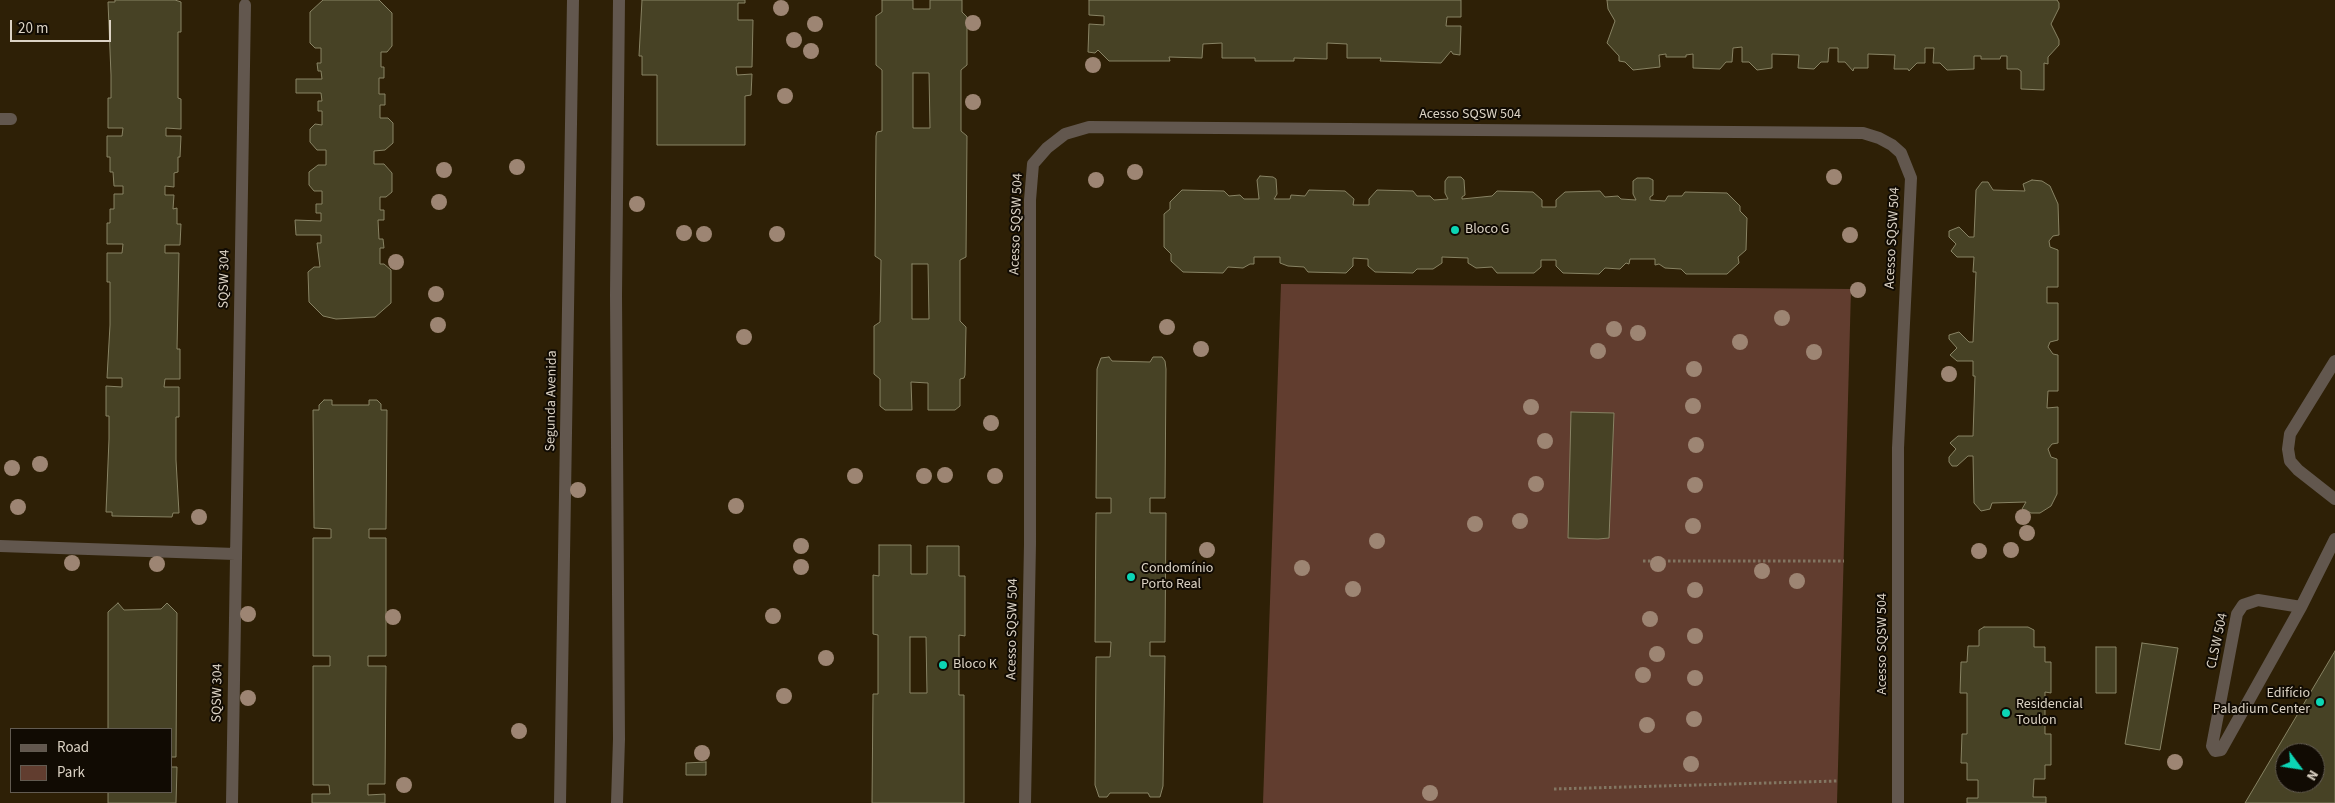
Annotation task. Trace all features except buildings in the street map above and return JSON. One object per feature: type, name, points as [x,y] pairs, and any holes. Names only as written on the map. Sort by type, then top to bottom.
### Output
[{"type":"street","name":"Segunda Avenida","points":[[560,803],[573,0]]},
{"type":"street","points":[[617,803],[619,739],[616,296],[619,0]]},
{"type":"street","name":"SQSW 304","points":[[232,803],[245,4]]},
{"type":"street","name":"Acesso SQSW 504","points":[[1024,803],[1030,544],[1030,200],[1034,164],[1047,148],[1065,134],[1088,127],[1863,133],[1880,138],[1901,153],[1911,178],[1898,448],[1898,803]]},
{"type":"street","points":[[2335,360],[2290,434],[2288,449],[2290,460],[2298,470],[2335,499]]},
{"type":"street","name":"CLSW 504","points":[[2301,607],[2258,600],[2242,605],[2237,614],[2212,746],[2215,751],[2221,750],[2301,607],[2334,544]]},
{"type":"street","points":[[0,546],[235,554]]},
{"type":"path","points":[[1643,561],[1844,561]]},
{"type":"path","points":[[1554,789],[1838,780]]},
{"type":"green space","points":[[1281,284],[1851,289],[1837,803],[1263,803]]},
{"type":"place","name":"Bloco G","points":[[1455,230]]},
{"type":"place","name":"Condomínio Porto Real","points":[[1131,577]]},
{"type":"place","name":"Bloco K","points":[[943,665]]},
{"type":"place","name":"Edifício Paladium Center","points":[[2320,702]]},
{"type":"place","name":"Residencial Toulon","points":[[2006,713]]}]
